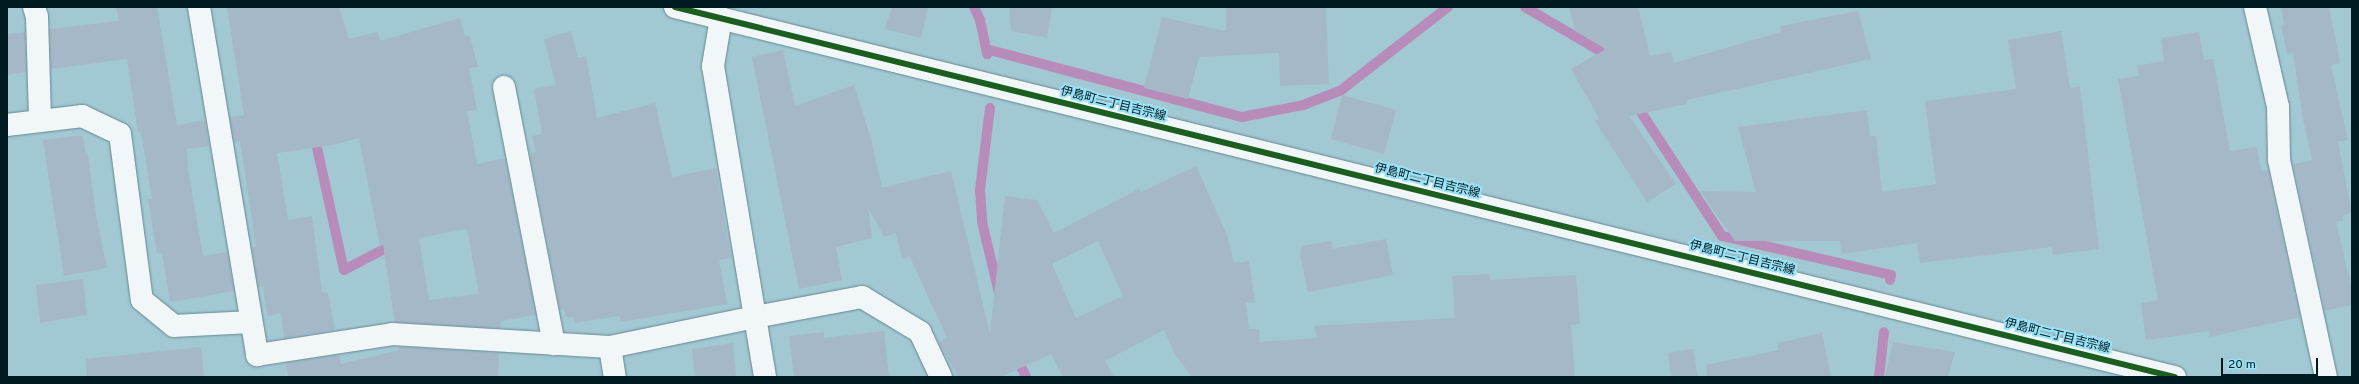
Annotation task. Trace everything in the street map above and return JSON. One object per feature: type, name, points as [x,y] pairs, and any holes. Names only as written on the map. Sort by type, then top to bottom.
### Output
[{"type":"street","points":[[34,7],[37,17],[40,121]]},
{"type":"street","points":[[199,7],[257,355],[392,334],[610,347],[755,317],[862,297],[920,332],[941,377]]},
{"type":"street","name":"伊島町二丁目吉宗線","points":[[675,7],[2175,377]]},
{"type":"street","points":[[2255,7],[2278,107],[2279,160],[2326,377]]},
{"type":"street","points":[[721,18],[713,66],[765,377]]},
{"type":"street","points":[[504,87],[554,344]]},
{"type":"street","points":[[7,125],[82,116],[120,134],[142,300],[174,326],[252,322]]},
{"type":"street","points":[[610,347],[615,377]]},
{"type":"building","points":[[116,7],[157,7],[177,125],[205,120],[209,146],[187,149],[188,169],[203,256],[227,252],[234,291],[170,302],[162,253],[157,253],[148,199],[152,199],[141,132],[138,132],[127,59],[51,69],[50,29],[119,21]]},
{"type":"building","points":[[227,7],[339,7],[349,39],[378,32],[380,41],[460,18],[465,36],[470,36],[478,67],[469,68],[477,110],[467,111],[477,164],[505,158],[536,315],[501,321],[500,328],[395,322],[383,245],[380,246],[359,138],[333,145],[277,153],[288,220],[312,216],[322,292],[328,293],[335,330],[284,338],[281,313],[267,316],[263,286],[258,287],[252,247],[256,247],[240,141],[234,142],[230,117],[244,115]],"holes":[[[467,229],[479,294],[429,300],[419,238]]]},
{"type":"building","points":[[892,7],[928,7],[921,38],[885,29]]},
{"type":"building","points":[[1009,7],[1052,7],[1047,38],[1011,31]]},
{"type":"building","points":[[1226,7],[1326,7],[1329,84],[1280,86],[1279,53],[1199,57],[1188,99],[1144,88],[1162,17],[1226,31]]},
{"type":"building","points":[[1569,7],[1638,7],[1650,56],[1671,52],[1674,63],[1781,32],[1780,26],[1858,11],[1871,59],[1687,100],[1687,104],[1629,116],[1676,184],[1647,202],[1595,121],[1599,118],[1571,69],[1606,49],[1575,31]]},
{"type":"building","points":[[2281,7],[2329,7],[2340,63],[2331,65],[2348,140],[2338,142],[2352,213],[2343,215],[2343,221],[2336,222],[2352,289],[2352,305],[2325,311],[2293,164],[2312,160],[2303,119],[2293,53],[2287,54],[2281,25],[2284,25]]},
{"type":"building","points":[[571,31],[578,58],[586,56],[597,118],[655,103],[672,177],[716,168],[731,258],[719,260],[727,304],[621,322],[620,316],[575,323],[573,317],[566,317],[564,309],[560,310],[530,153],[536,152],[532,136],[542,134],[534,89],[556,85],[544,39]]},
{"type":"building","points":[[2061,31],[2070,88],[2080,86],[2099,249],[2053,255],[2052,247],[1920,263],[1917,243],[1842,254],[1840,241],[1735,241],[1700,191],[1756,192],[1738,127],[1867,110],[1870,136],[1876,136],[1882,192],[1936,184],[1925,101],[2016,89],[2008,40]]},
{"type":"building","points":[[25,32],[26,72],[7,75],[7,34]]},
{"type":"building","points":[[2199,32],[2204,60],[2213,59],[2230,151],[2257,147],[2261,171],[2268,170],[2300,317],[2209,337],[2210,331],[2146,340],[2141,303],[2158,300],[2118,79],[2139,76],[2137,66],[2164,61],[2161,38]]},
{"type":"building","points":[[783,50],[795,106],[854,85],[871,139],[882,188],[951,171],[990,334],[1005,196],[1037,200],[1054,233],[1139,189],[1141,192],[1196,166],[1227,235],[1234,263],[1249,261],[1255,302],[1246,303],[1249,329],[1259,329],[1260,342],[1317,338],[1314,326],[1455,318],[1452,276],[1489,274],[1490,280],[1576,275],[1580,324],[1571,325],[1575,377],[1192,377],[1175,354],[1164,330],[1105,361],[1114,377],[1063,377],[1051,354],[1001,377],[958,377],[939,342],[947,338],[910,257],[902,259],[896,233],[884,237],[868,207],[872,238],[836,247],[842,280],[799,289],[752,57]],"holes":[[[1098,241],[1123,296],[1076,318],[1052,264]]]},
{"type":"building","points":[[1342,95],[1396,110],[1384,154],[1331,139]]},
{"type":"building","points":[[83,135],[86,156],[88,155],[96,215],[107,268],[64,276],[43,140]]},
{"type":"building","points":[[1386,239],[1393,275],[1308,292],[1300,255],[1301,246],[1332,241],[1332,249]]},
{"type":"building","points":[[83,279],[87,315],[40,323],[36,285]]},
{"type":"building","points":[[884,331],[889,377],[794,377],[789,336],[824,332],[824,338]]},
{"type":"building","points":[[1822,333],[1831,377],[1707,377],[1706,365],[1779,350],[1777,343]]},
{"type":"building","points":[[1893,342],[1955,352],[1948,377],[1885,377]]},
{"type":"building","points":[[733,343],[736,377],[695,377],[692,349]]},
{"type":"building","points":[[201,347],[204,377],[87,377],[86,359]]},
{"type":"building","points":[[398,347],[499,353],[498,377],[288,377],[286,363],[339,355],[341,364],[399,350]]},
{"type":"building","points":[[1693,349],[1698,377],[1671,377],[1668,353]]},
{"type":"waterway","points":[[974,7],[980,20],[987,54]]},
{"type":"waterway","points":[[986,49],[1242,117],[1303,105],[1340,91],[1448,7]]},
{"type":"waterway","points":[[1525,7],[1600,51],[1608,63]]},
{"type":"waterway","points":[[1635,103],[1722,236],[1891,275],[1890,280]]},
{"type":"waterway","points":[[990,108],[980,190],[982,222],[999,293]]},
{"type":"waterway","points":[[314,134],[344,270],[394,244]]},
{"type":"waterway","points":[[1879,377],[1884,332]]},
{"type":"waterway","points":[[1016,357],[1026,377]]},
{"type":"cycle path","points":[[675,7],[2175,377]]}]
